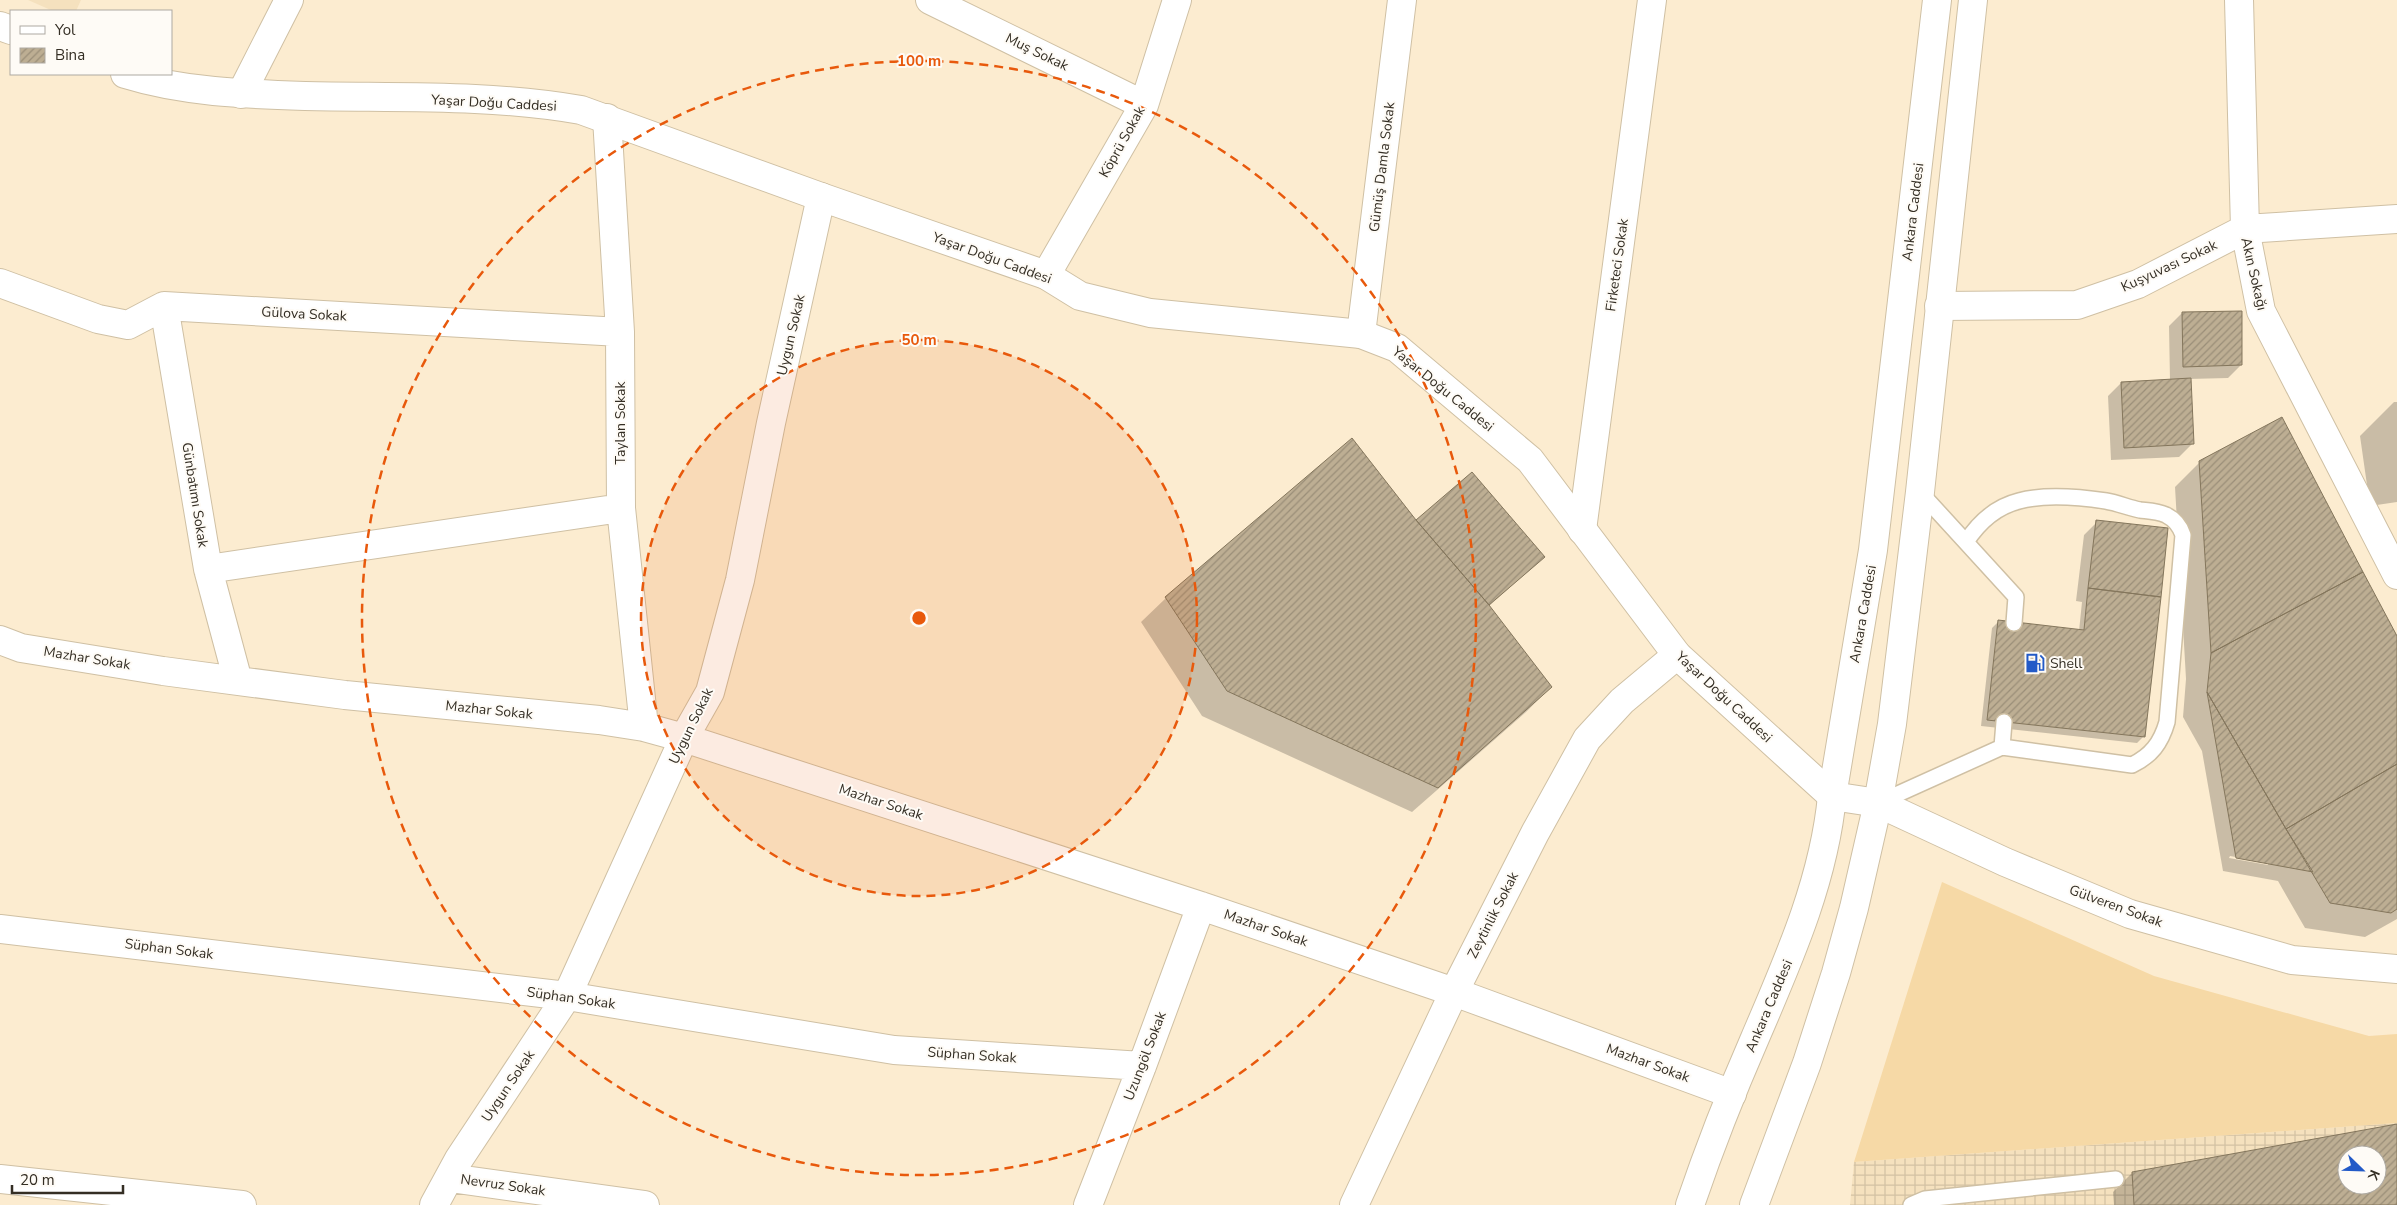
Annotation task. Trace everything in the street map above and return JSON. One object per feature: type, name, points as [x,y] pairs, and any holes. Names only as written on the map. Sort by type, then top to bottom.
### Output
[{"type":"street","points":[[241,94],[289,0]]},
{"type":"street","name":"Muş Sokak","points":[[930,0],[1144,105]]},
{"type":"street","name":"Köprü Sokak","points":[[1046,275],[1144,105],[1177,0]]},
{"type":"street","name":"Gümüş Damla Sokak","points":[[1361,334],[1402,0]]},
{"type":"street","name":"Firketeci Sokak","points":[[1582,530],[1652,0]]},
{"type":"street","name":"Ankara Caddesi","points":[[1690,1205],[1732,1094],[1779,986],[1804,917],[1830,822],[1832,796],[1873,550],[1937,0]]},
{"type":"street","points":[[1754,1205],[1807,1063],[1836,973],[1854,908],[1878,803],[1892,724],[1920,492],[1973,0]]},
{"type":"street","name":"Akın Sokağı","points":[[2238,0],[2244,230],[2261,311],[2397,575]]},
{"type":"street","name":"Yaşar Doğu Caddesi","points":[[129,75],[143,79],[241,94],[544,103],[581,110],[822,198],[1046,275],[1080,296],[1150,313],[1361,334],[1397,348],[1530,460],[1677,655],[1832,796]]},
{"type":"street","name":"Taylan Sokak","points":[[607,118],[620,332],[620,508],[644,727]]},
{"type":"street","name":"Uygun Sokak","points":[[434,1205],[459,1159],[567,996],[684,738],[710,692],[730,622],[822,198]]},
{"type":"street","name":"Kuşyuvası Sokak","points":[[1939,306],[2077,305],[2138,284],[2244,230],[2397,219]]},
{"type":"street","points":[[0,283],[98,319],[128,325],[164,306]]},
{"type":"street","name":"Gülova Sokak","points":[[164,306],[620,332]]},
{"type":"street","name":"Günbatımı Sokak","points":[[164,306],[208,569],[238,681]]},
{"type":"street","points":[[208,569],[620,508]]},
{"type":"street","name":"Mazhar Sokak","points":[[0,640],[21,648],[238,681],[345,695],[599,720],[644,727],[684,738],[1201,906],[1454,992],[1732,1094]]},
{"type":"street","name":"Zeytinlik Sokak","points":[[1354,1205],[1454,992],[1535,833],[1587,739],[1622,701],[1677,655]]},
{"type":"street","name":"Gülveren Sokak","points":[[1832,796],[1878,803],[2005,862],[2130,914],[2292,960],[2397,969]]},
{"type":"street","name":"Uzungöl Sokak","points":[[1088,1205],[1201,906]]},
{"type":"street","name":"Süphan Sokak","points":[[0,928],[567,996],[894,1050],[1142,1066]]},
{"type":"street","name":"Nevruz Sokak","points":[[450,1178],[645,1205]]},
{"type":"street","points":[[0,1179],[242,1205]]},
{"type":"lane","points":[[1920,492],[2016,597],[2014,623]]},
{"type":"lane","points":[[1878,803],[2002,747],[2132,765],[2144,759],[2154,750],[2162,737],[2166,722],[2183,535],[2174,520],[2153,511],[2090,500],[2031,498],[2002,507],[1988,516],[1966,542]]},
{"type":"lane","points":[[2002,747],[2004,722]]},
{"type":"lane","points":[[1911,1205],[1925,1199],[2116,1179]]},
{"type":"shaded area","points":[[28,0],[81,0],[76,10],[51,10]]},
{"type":"shaded area","points":[[1942,882],[2154,976],[2369,1036],[2397,1034],[2397,1123],[1854,1162]]},
{"type":"shaded area","points":[[2397,1123],[2397,1205],[1850,1205],[1854,1162]]},
{"type":"building","points":[[2242,311],[2242,365],[2183,367],[2182,312]]},
{"type":"building","points":[[2191,378],[2194,444],[2124,448],[2121,382]]},
{"type":"building","points":[[2282,417],[2363,572],[2211,653],[2199,461]]},
{"type":"building","points":[[1352,438],[1416,520],[1489,605],[1552,687],[1438,788],[1227,691],[1165,597]]},
{"type":"building","points":[[1472,472],[1545,557],[1489,605],[1416,520]]},
{"type":"building","points":[[2096,520],[2168,528],[2161,597],[2088,588]]},
{"type":"building","points":[[2363,572],[2397,636],[2397,764],[2286,829],[2207,692],[2211,653]]},
{"type":"building","points":[[2088,588],[2161,597],[2145,737],[1987,720],[1998,620],[2084,630]]},
{"type":"building","points":[[2207,692],[2286,829],[2313,872],[2236,858]]},
{"type":"building","points":[[2397,764],[2397,909],[2391,913],[2330,903],[2286,829]]},
{"type":"building","points":[[2397,1124],[2397,1205],[2134,1205],[2132,1172]]},
{"type":"place","name":"Shell","points":[[2035,663]]}]
